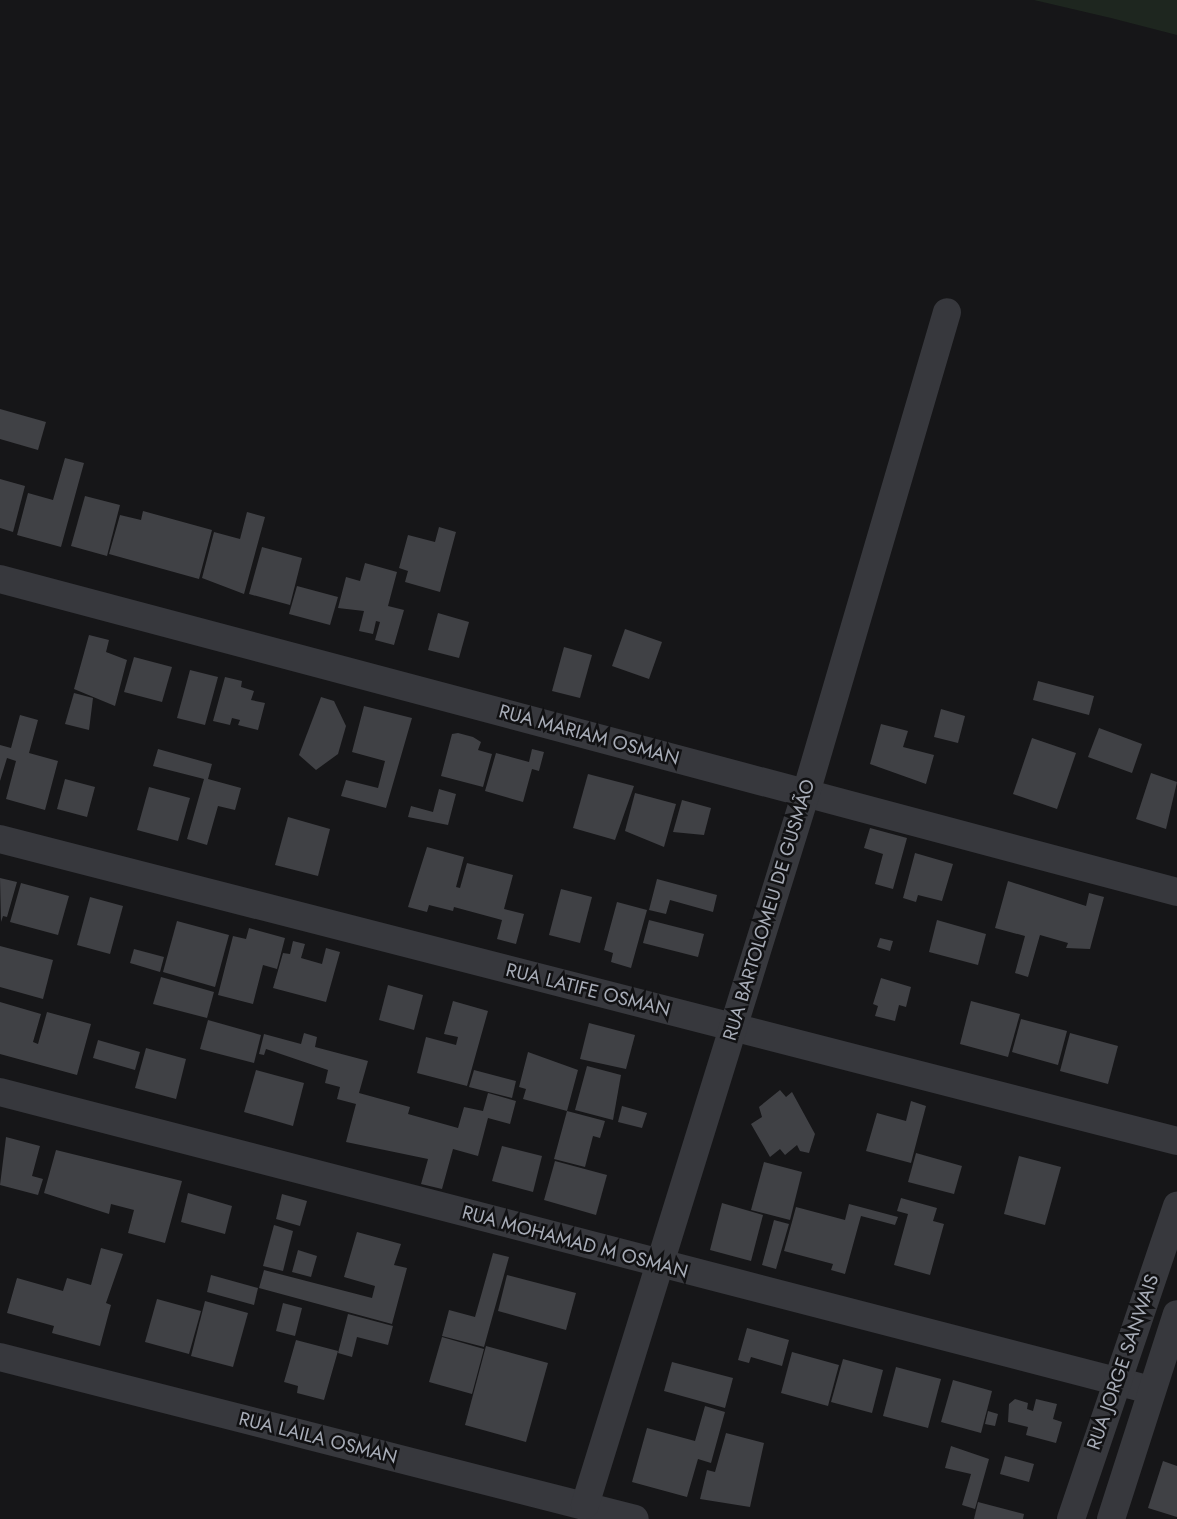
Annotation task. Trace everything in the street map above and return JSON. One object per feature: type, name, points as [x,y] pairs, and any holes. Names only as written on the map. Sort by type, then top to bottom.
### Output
[{"type":"street","name":"RUA BARTOLOMEU DE GUSMÃO","points":[[584,1505],[806,793],[947,312]]},
{"type":"street","name":"RUA MARIAM OSMAN","points":[[0,579],[1177,892]]},
{"type":"street","name":"RUA LATIFE OSMAN","points":[[0,839],[1177,1141]]},
{"type":"street","name":"RUA MOHAMAD M OSMAN","points":[[0,1093],[1151,1390]]},
{"type":"street","name":"RUA JORGE SANWAIS","points":[[1071,1519],[1115,1380],[1177,1205]]},
{"type":"street","name":"RUA JORGE SANWAIS","points":[[1111,1519],[1177,1314]]},
{"type":"street","name":"RUA LAILA OSMAN","points":[[0,1357],[635,1519]]},
{"type":"shaded area","points":[[1034,0],[1177,0],[1177,35],[1111,18]]},
{"type":"building","points":[[0,409],[46,422],[38,450],[0,439]]},
{"type":"building","points":[[65,458],[84,463],[61,547],[17,535],[28,493],[53,500]]},
{"type":"building","points":[[0,479],[25,486],[13,532],[0,528]]},
{"type":"building","points":[[85,496],[120,505],[107,556],[71,546]]},
{"type":"building","points":[[143,511],[212,530],[199,579],[109,554],[120,515],[141,520]]},
{"type":"building","points":[[247,512],[265,517],[244,594],[202,578],[214,532],[240,539]]},
{"type":"building","points":[[439,527],[456,532],[440,592],[405,582],[408,571],[399,568],[408,535],[435,542]]},
{"type":"building","points":[[262,547],[302,558],[290,605],[249,594]]},
{"type":"building","points":[[365,563],[397,572],[388,606],[404,610],[394,645],[375,640],[380,622],[376,621],[373,634],[359,631],[364,611],[338,608],[346,577],[360,581]]},
{"type":"building","points":[[297,586],[338,597],[330,625],[289,614]]},
{"type":"building","points":[[438,613],[469,622],[459,658],[428,650]]},
{"type":"building","points":[[625,629],[662,642],[649,679],[612,666]]},
{"type":"building","points":[[89,635],[109,640],[106,652],[127,660],[115,706],[74,689]]},
{"type":"building","points":[[564,647],[592,655],[580,698],[552,691]]},
{"type":"building","points":[[134,657],[172,667],[162,702],[124,692]]},
{"type":"building","points":[[190,670],[218,677],[205,725],[177,718]]},
{"type":"building","points":[[225,677],[242,681],[241,687],[254,691],[251,700],[265,703],[258,730],[238,725],[240,720],[232,718],[230,725],[213,721]]},
{"type":"building","points":[[1038,681],[1094,696],[1089,715],[1033,700]]},
{"type":"building","points":[[74,693],[93,698],[89,730],[65,724]]},
{"type":"building","points":[[321,697],[334,701],[346,726],[338,754],[316,770],[299,755]]},
{"type":"building","points":[[364,706],[412,718],[386,808],[341,796],[346,780],[378,788],[385,761],[352,752]]},
{"type":"building","points":[[941,709],[965,716],[958,743],[934,737]]},
{"type":"building","points":[[20,715],[38,720],[29,753],[58,761],[45,810],[6,799],[16,761],[7,758],[0,781],[0,745],[11,748]]},
{"type":"building","points":[[881,724],[908,731],[903,747],[934,755],[926,784],[870,764]]},
{"type":"building","points":[[1099,728],[1142,744],[1132,773],[1088,757]]},
{"type":"building","points":[[452,734],[473,737],[481,742],[478,750],[492,754],[483,787],[441,776]]},
{"type":"building","points":[[1032,738],[1076,753],[1057,809],[1013,794]]},
{"type":"building","points":[[158,749],[212,764],[208,779],[241,788],[235,810],[218,806],[207,845],[187,839],[204,779],[153,766]]},
{"type":"building","points":[[532,749],[544,752],[539,771],[532,769],[523,802],[485,791],[496,753],[529,762]]},
{"type":"building","points":[[1151,773],[1177,782],[1166,829],[1136,819]]},
{"type":"building","points":[[588,774],[634,786],[615,840],[573,828]]},
{"type":"building","points":[[65,779],[95,787],[87,817],[57,809]]},
{"type":"building","points":[[149,787],[190,798],[178,841],[137,830]]},
{"type":"building","points":[[439,789],[456,794],[448,825],[408,817],[411,806],[433,812]]},
{"type":"building","points":[[635,793],[676,804],[664,847],[625,831]]},
{"type":"building","points":[[682,800],[711,808],[704,835],[673,832]]},
{"type":"building","points":[[288,817],[330,829],[318,876],[275,865]]},
{"type":"building","points":[[870,828],[907,838],[893,889],[875,884],[883,854],[864,848]]},
{"type":"building","points":[[427,847],[464,857],[456,887],[460,888],[467,863],[513,875],[504,909],[524,914],[516,944],[497,939],[502,920],[454,907],[453,911],[429,905],[427,912],[408,907]]},
{"type":"building","points":[[915,853],[953,864],[942,901],[918,895],[916,902],[903,898]]},
{"type":"building","points":[[0,878],[17,882],[7,917],[3,916],[1,922]]},
{"type":"building","points":[[657,879],[717,895],[713,912],[670,900],[666,914],[649,910]]},
{"type":"building","points":[[1008,881],[1086,906],[1089,893],[1104,897],[1090,949],[1066,948],[1068,943],[1040,935],[1028,977],[1015,973],[1025,936],[995,928]]},
{"type":"building","points":[[21,883],[69,896],[58,935],[10,922]]},
{"type":"building","points":[[561,889],[592,897],[580,943],[549,935]]},
{"type":"building","points":[[90,897],[123,906],[110,954],[77,945]]},
{"type":"building","points":[[617,902],[647,910],[631,968],[611,962],[613,953],[604,950]]},
{"type":"building","points":[[649,920],[704,934],[698,957],[643,943]]},
{"type":"building","points":[[937,920],[986,934],[978,965],[929,952]]},
{"type":"building","points":[[177,921],[229,935],[215,987],[163,972]]},
{"type":"building","points":[[249,928],[285,938],[277,969],[263,965],[253,1004],[218,995],[233,936],[246,939]]},
{"type":"building","points":[[880,938],[893,941],[890,951],[877,947]]},
{"type":"building","points":[[293,941],[305,944],[301,958],[322,964],[326,948],[340,952],[326,1002],[273,988],[283,953],[290,954]]},
{"type":"building","points":[[0,946],[53,960],[43,999],[0,987]]},
{"type":"building","points":[[134,949],[164,957],[160,972],[130,963]]},
{"type":"building","points":[[161,977],[214,992],[207,1018],[153,1004]]},
{"type":"building","points":[[881,978],[911,987],[906,1007],[899,1005],[895,1021],[875,1016],[878,1006],[873,1004]]},
{"type":"building","points":[[388,985],[423,995],[414,1030],[379,1020]]},
{"type":"building","points":[[453,1001],[488,1011],[467,1086],[417,1073],[426,1037],[456,1045],[458,1037],[444,1034]]},
{"type":"building","points":[[971,1001],[1020,1014],[1008,1057],[960,1044]]},
{"type":"building","points":[[0,1002],[41,1014],[33,1042],[38,1044],[47,1012],[91,1024],[77,1075],[0,1054]]},
{"type":"building","points":[[1021,1019],[1067,1031],[1058,1065],[1012,1052]]},
{"type":"building","points":[[208,1020],[261,1035],[254,1063],[200,1049]]},
{"type":"building","points":[[589,1023],[635,1035],[626,1069],[580,1059]]},
{"type":"building","points":[[304,1033],[317,1037],[315,1047],[368,1061],[359,1093],[410,1107],[408,1114],[458,1128],[464,1107],[483,1111],[488,1093],[516,1101],[510,1124],[488,1118],[478,1156],[453,1149],[442,1189],[421,1184],[428,1159],[346,1142],[356,1104],[337,1099],[340,1087],[325,1083],[328,1070],[266,1049],[264,1055],[259,1054],[264,1034],[301,1044]]},
{"type":"building","points":[[1070,1033],[1118,1046],[1108,1084],[1060,1071]]},
{"type":"building","points":[[98,1040],[140,1052],[135,1070],[93,1058]]},
{"type":"building","points":[[146,1048],[186,1059],[176,1099],[135,1088]]},
{"type":"building","points":[[528,1052],[578,1070],[567,1111],[523,1099],[526,1089],[519,1087]]},
{"type":"building","points":[[587,1066],[621,1075],[613,1120],[575,1110]]},
{"type":"building","points":[[256,1070],[304,1083],[293,1126],[244,1112]]},
{"type":"building","points":[[474,1070],[516,1081],[512,1098],[469,1087]]},
{"type":"building","points":[[780,1090],[786,1097],[792,1092],[815,1134],[809,1153],[800,1151],[797,1145],[785,1155],[780,1149],[770,1157],[751,1124],[762,1117],[759,1107]]},
{"type":"building","points":[[911,1101],[926,1106],[911,1163],[866,1151],[877,1113],[906,1121]]},
{"type":"building","points":[[622,1106],[647,1113],[642,1128],[618,1122]]},
{"type":"building","points":[[567,1111],[605,1121],[600,1138],[593,1136],[585,1167],[554,1159]]},
{"type":"building","points":[[6,1137],[40,1146],[32,1176],[43,1179],[38,1195],[0,1185]]},
{"type":"building","points":[[502,1146],[542,1156],[533,1192],[492,1181]]},
{"type":"building","points":[[56,1150],[182,1181],[165,1243],[128,1233],[134,1210],[111,1204],[109,1214],[44,1193]]},
{"type":"building","points":[[916,1153],[962,1166],[954,1194],[908,1182]]},
{"type":"building","points":[[1019,1156],[1061,1167],[1045,1225],[1004,1214]]},
{"type":"building","points":[[555,1161],[607,1175],[596,1215],[544,1200]]},
{"type":"building","points":[[764,1162],[802,1172],[790,1220],[751,1210]]},
{"type":"building","points":[[188,1193],[232,1206],[225,1234],[181,1222]]},
{"type":"building","points":[[282,1194],[307,1201],[300,1226],[276,1219]]},
{"type":"building","points":[[901,1198],[937,1208],[933,1221],[944,1224],[930,1275],[894,1265],[908,1214],[897,1211]]},
{"type":"building","points":[[722,1203],[763,1215],[751,1261],[710,1250]]},
{"type":"building","points":[[849,1204],[898,1217],[895,1225],[861,1216],[845,1274],[831,1270],[833,1264],[784,1251],[796,1207],[845,1220]]},
{"type":"building","points":[[774,1220],[789,1224],[776,1269],[762,1265]]},
{"type":"building","points":[[274,1225],[293,1231],[283,1271],[263,1266]]},
{"type":"building","points":[[357,1232],[401,1244],[394,1265],[407,1268],[392,1324],[259,1288],[264,1270],[372,1298],[375,1286],[344,1277]]},
{"type":"building","points":[[101,1248],[123,1254],[106,1303],[111,1305],[100,1346],[52,1333],[54,1326],[7,1313],[17,1278],[63,1291],[67,1278],[91,1285]]},
{"type":"building","points":[[298,1250],[317,1256],[311,1277],[292,1272]]},
{"type":"building","points":[[493,1253],[509,1257],[484,1347],[442,1336],[449,1310],[475,1317]]},
{"type":"building","points":[[211,1275],[258,1288],[254,1305],[207,1292]]},
{"type":"building","points":[[507,1275],[576,1293],[566,1330],[498,1311]]},
{"type":"building","points":[[157,1299],[201,1311],[189,1354],[145,1342]]},
{"type":"building","points":[[205,1301],[248,1313],[233,1367],[191,1356]]},
{"type":"building","points":[[283,1303],[302,1308],[295,1336],[276,1331]]},
{"type":"building","points":[[348,1314],[393,1326],[388,1345],[357,1337],[352,1357],[338,1353]]},
{"type":"building","points":[[747,1328],[789,1340],[782,1366],[751,1357],[749,1363],[738,1360]]},
{"type":"building","points":[[442,1337],[484,1349],[472,1394],[429,1382]]},
{"type":"building","points":[[296,1340],[338,1351],[324,1400],[297,1393],[298,1386],[284,1382]]},
{"type":"building","points":[[486,1346],[548,1363],[526,1442],[465,1425]]},
{"type":"building","points":[[792,1352],[839,1365],[828,1406],[781,1393]]},
{"type":"building","points":[[843,1359],[883,1370],[872,1413],[831,1402]]},
{"type":"building","points":[[672,1362],[733,1378],[725,1408],[664,1391]]},
{"type":"building","points":[[896,1367],[941,1379],[928,1428],[883,1416]]},
{"type":"building","points":[[953,1380],[992,1391],[981,1433],[941,1422]]},
{"type":"building","points":[[1015,1399],[1028,1403],[1027,1409],[1033,1411],[1036,1399],[1057,1404],[1053,1419],[1062,1422],[1056,1443],[1026,1435],[1028,1427],[1008,1422],[1009,1404]]},
{"type":"building","points":[[705,1406],[725,1412],[711,1463],[698,1459],[687,1497],[632,1482],[647,1428],[695,1441]]},
{"type":"building","points":[[988,1411],[998,1414],[995,1426],[985,1424]]},
{"type":"building","points":[[726,1433],[764,1443],[750,1507],[700,1499],[707,1470],[715,1472]]},
{"type":"building","points":[[951,1446],[989,1459],[975,1509],[962,1505],[971,1474],[945,1468]]},
{"type":"building","points":[[1005,1456],[1034,1464],[1029,1482],[1000,1474]]},
{"type":"building","points":[[1163,1461],[1177,1466],[1177,1517],[1148,1508]]},
{"type":"building","points":[[978,1502],[1024,1514],[1023,1519],[974,1519]]}]
